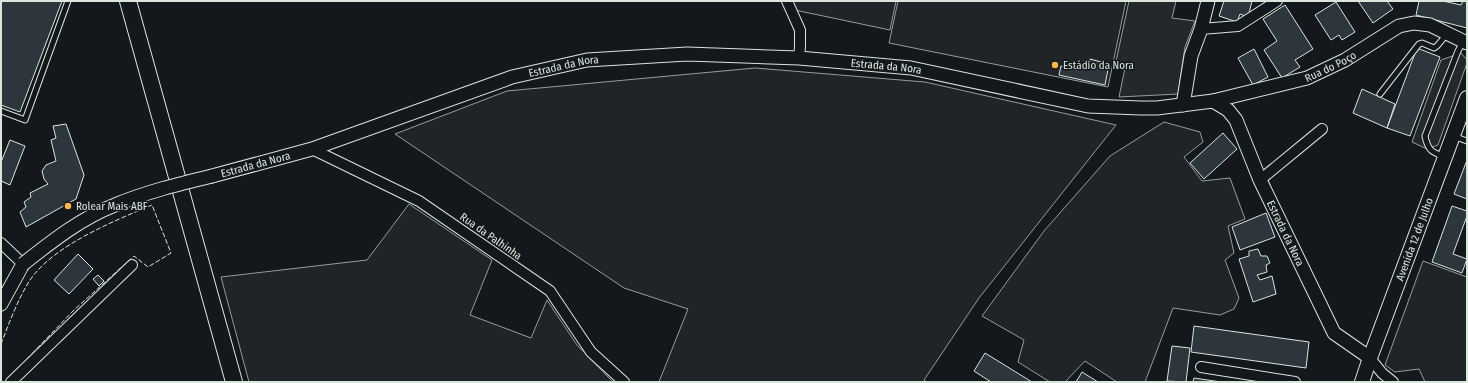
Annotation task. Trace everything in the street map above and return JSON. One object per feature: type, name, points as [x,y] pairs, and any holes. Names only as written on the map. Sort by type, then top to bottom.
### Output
[{"type":"main road","points":[[128,1],[153,96],[234,382]]},
{"type":"main road","points":[[137,1],[161,95],[191,227]]},
{"type":"main road","name":"Avenida 12 de Julho","points":[[1362,382],[1467,98]]},
{"type":"street","points":[[787,1],[800,30],[799,58]]},
{"type":"street","points":[[1183,105],[1191,56],[1201,29],[1208,1]]},
{"type":"street","points":[[1258,14],[1262,1]]},
{"type":"street","points":[[1201,29],[1238,26],[1278,1]]},
{"type":"street","name":"Rua do Poço","points":[[1183,105],[1247,94],[1307,78],[1345,60],[1399,26],[1414,22],[1430,25],[1465,42]]},
{"type":"street","name":"Estrada da Nora","points":[[1,304],[23,264],[84,220],[114,205],[182,183],[312,149],[512,77],[587,60],[687,54],[799,58],[911,68],[1088,106],[1141,108],[1183,105]]},
{"type":"street","points":[[1236,120],[1238,109],[1247,94]]},
{"type":"street","name":"Estrada da Nora","points":[[1213,101],[1228,110],[1236,120],[1260,180],[1334,333],[1370,358]]},
{"type":"street","points":[[1260,180],[1322,129]]},
{"type":"street","name":"Rua da Palhinha","points":[[312,149],[419,200],[550,291],[591,352],[624,382]]},
{"type":"street","points":[[1,243],[23,264]]},
{"type":"street","points":[[11,382],[132,265]]},
{"type":"street","points":[[1370,358],[1382,373],[1393,382]]},
{"type":"street","points":[[1201,367],[1294,382]]},
{"type":"lane","points":[[1,111],[25,120],[68,1]]},
{"type":"lane","points":[[1380,94],[1419,44],[1422,43],[1434,48],[1447,33]]},
{"type":"lane","points":[[1445,157],[1432,152],[1427,145],[1426,136],[1458,51],[1465,42]]},
{"type":"lane","points":[[1452,136],[1467,141]]},
{"type":"shaded area","points":[[792,1],[896,1],[890,30],[790,9]]},
{"type":"shaded area","name":"Estádio da Nora","points":[[898,1],[1126,1],[1108,87],[889,43]]},
{"type":"shaded area","points":[[1129,1],[1176,1],[1172,18],[1195,21],[1185,47],[1178,94],[1119,97],[1125,68],[1115,66]]},
{"type":"shaded area","points":[[1461,53],[1467,60],[1467,63],[1438,145],[1427,149],[1412,142],[1441,60]]},
{"type":"shaded area","points":[[755,68],[925,82],[1116,125],[979,298],[924,380],[927,382],[659,382],[688,309],[624,288],[395,134],[507,91]]},
{"type":"shaded area","points":[[1164,122],[1200,132],[1203,142],[1184,157],[1202,181],[1230,178],[1245,219],[1228,226],[1234,253],[1225,260],[1239,298],[1234,309],[1220,315],[1173,308],[1145,382],[1117,382],[1085,361],[1065,382],[1050,382],[1018,362],[1024,340],[982,316],[1044,231],[1110,156]]},
{"type":"shaded area","points":[[409,204],[492,260],[470,315],[531,338],[547,300],[577,345],[613,382],[249,382],[221,277],[367,260]]},
{"type":"shaded area","points":[[1423,261],[1467,277],[1467,382],[1425,382],[1419,369],[1395,372],[1385,365]]},
{"type":"building","points":[[1,1],[62,1],[20,112],[1,105]]},
{"type":"building","points":[[1224,1],[1252,1],[1248,17],[1240,14],[1237,22],[1219,16]]},
{"type":"building","points":[[1358,1],[1387,1],[1393,9],[1373,23]]},
{"type":"building","points":[[1419,1],[1443,1],[1461,5],[1463,1],[1467,1],[1467,28],[1416,15]]},
{"type":"building","points":[[1336,2],[1355,32],[1342,40],[1339,35],[1331,40],[1315,15]]},
{"type":"building","points":[[1285,5],[1313,49],[1295,60],[1300,67],[1282,78],[1264,50],[1277,41],[1263,19]]},
{"type":"building","points":[[1417,48],[1440,57],[1410,136],[1387,128]]},
{"type":"building","points":[[1254,49],[1268,77],[1253,85],[1238,58]]},
{"type":"building","points":[[1090,59],[1109,64],[1105,85],[1059,75],[1061,66],[1077,70],[1079,65],[1089,67]]},
{"type":"building","points":[[1362,89],[1395,104],[1387,128],[1353,113]]},
{"type":"building","points":[[66,124],[84,175],[76,199],[26,227],[20,212],[26,207],[24,202],[31,197],[30,193],[48,184],[44,179],[42,171],[46,165],[56,161],[51,140],[56,138],[53,126]]},
{"type":"building","points":[[1223,133],[1237,149],[1204,179],[1190,163]]},
{"type":"building","points":[[10,140],[25,146],[10,185],[1,181],[1,162]]},
{"type":"building","points":[[1467,160],[1467,199],[1454,194]]},
{"type":"building","points":[[1452,206],[1467,211],[1467,216],[1453,254],[1467,259],[1462,273],[1432,262]]},
{"type":"building","points":[[1266,213],[1275,237],[1240,250],[1232,227]]},
{"type":"building","points":[[1258,249],[1261,256],[1267,256],[1270,263],[1266,265],[1267,272],[1257,275],[1260,280],[1272,276],[1276,294],[1253,302],[1239,259],[1249,256],[1249,251]]},
{"type":"building","points":[[78,254],[93,269],[69,294],[54,280]]},
{"type":"building","points":[[98,275],[104,281],[99,286],[93,279]]},
{"type":"building","points":[[1194,326],[1309,342],[1306,368],[1191,352]]},
{"type":"building","points":[[1172,346],[1190,348],[1186,382],[1167,381]]},
{"type":"building","points":[[985,353],[1032,382],[991,382],[974,371]]},
{"type":"building","points":[[1082,372],[1098,382],[1076,382]]},
{"type":"building","points":[[1194,378],[1221,382],[1193,382]]},
{"type":"fence","points":[[1,344],[22,295],[30,280],[41,267],[69,245],[86,235],[152,205],[171,253],[148,267],[134,256],[74,310],[25,361]]},
{"type":"place","name":"Estádio da Nora","points":[[1055,65]]},
{"type":"place","name":"Rolear Mais ABF","points":[[68,206]]}]
